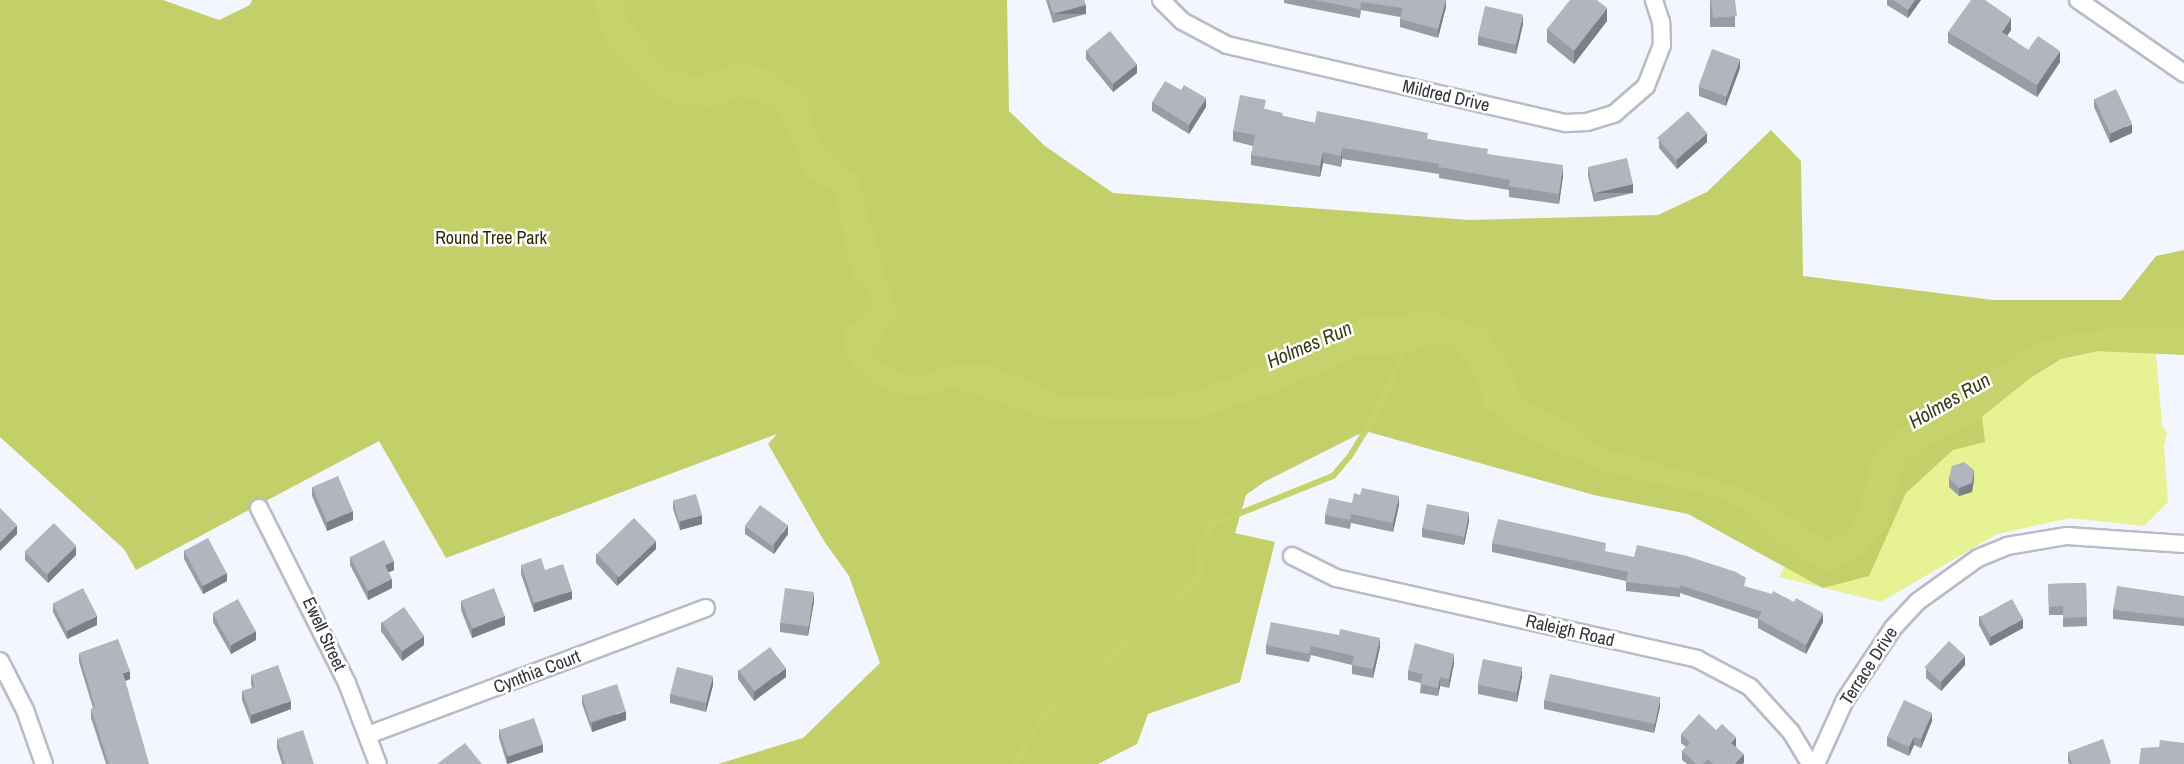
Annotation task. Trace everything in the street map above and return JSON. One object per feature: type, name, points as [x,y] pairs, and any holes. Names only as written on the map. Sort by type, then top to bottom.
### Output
[{"type":"street","name":"Mildred Drive","points":[[1161,0],[1182,21],[1227,45],[1566,123],[1587,123],[1614,114],[1646,86],[1662,45],[1661,22],[1654,0]]},
{"type":"street","points":[[2078,0],[2184,73]]},
{"type":"street","name":"Ewell Street","points":[[259,508],[310,604],[368,735],[378,764]]},
{"type":"street","name":"Terrace Drive","points":[[1816,764],[1845,700],[1888,633],[1917,602],[1978,558],[2039,538],[2067,536],[2183,544]]},
{"type":"street","name":"Raleigh Road","points":[[1292,556],[1336,578],[1705,663],[1750,687],[1770,707],[1810,764]]},
{"type":"street","name":"Cynthia Court","points":[[368,735],[706,608]]},
{"type":"street","points":[[0,661],[25,710],[44,764]]},
{"type":"shaded area","points":[[2097,351],[2156,353],[2162,425],[2167,433],[2164,447],[2168,502],[2144,526],[2070,518],[1997,534],[1881,602],[1779,577],[1803,531],[2030,378],[2062,359]]},
{"type":"green space","name":"Round Tree Park","points":[[0,0],[163,0],[219,20],[250,5],[252,0],[1007,0],[1009,111],[1045,146],[1113,193],[1469,220],[1658,215],[1707,192],[1771,130],[1801,161],[1803,276],[1993,300],[2121,300],[2156,256],[2184,250],[2184,355],[2097,351],[2061,359],[2030,378],[1982,416],[1985,442],[1953,450],[1906,493],[1869,576],[1823,588],[1688,514],[1594,495],[1365,431],[1264,482],[1246,495],[1235,533],[1275,542],[1240,682],[1148,714],[1137,744],[1098,764],[718,764],[803,738],[880,663],[849,576],[824,541],[768,444],[777,434],[446,558],[379,441],[136,570],[124,549],[0,437]]},
{"type":"water","name":"Holmes Run","points":[[593,0],[623,0],[626,15],[650,49],[671,69],[692,77],[733,65],[762,66],[805,94],[814,127],[827,150],[857,176],[896,313],[872,349],[875,361],[909,378],[961,364],[992,365],[1059,396],[1138,399],[1194,391],[1260,367],[1365,317],[1432,312],[1485,329],[1516,376],[1520,397],[1577,427],[1594,445],[1744,488],[1827,540],[1843,534],[1858,515],[1874,452],[1895,432],[1921,414],[1961,401],[1990,372],[2037,343],[2076,332],[2150,326],[2184,328],[2184,354],[2097,351],[2061,359],[2030,378],[1968,428],[1923,448],[1904,465],[1886,527],[1861,557],[1829,571],[1798,559],[1748,513],[1712,496],[1602,471],[1520,435],[1503,418],[1482,410],[1482,390],[1472,369],[1450,346],[1425,344],[1406,355],[1375,354],[1350,359],[1277,392],[1194,420],[1058,422],[956,388],[913,398],[886,389],[852,369],[845,348],[846,329],[874,306],[869,293],[853,278],[834,193],[807,177],[781,116],[762,103],[742,97],[713,107],[673,104],[645,83],[602,36]]},
{"type":"building","points":[[1049,0],[1084,0],[1086,5],[1053,14]]},
{"type":"building","points":[[1315,0],[1446,0],[1438,29],[1400,19],[1403,8],[1361,2],[1360,9]]},
{"type":"building","points":[[1570,0],[1597,0],[1607,8],[1574,51],[1547,29]]},
{"type":"building","points":[[1711,0],[1735,0],[1737,16],[1713,18]]},
{"type":"building","points":[[1893,0],[1915,0],[1908,10]]},
{"type":"building","points":[[1971,0],[1985,0],[2011,18],[2002,32],[2028,50],[2038,36],[2060,51],[2037,85],[1948,32]]},
{"type":"building","points":[[1485,6],[1523,15],[1516,45],[1478,36]]},
{"type":"building","points":[[1110,31],[1137,64],[1113,84],[1086,51]]},
{"type":"building","points":[[1712,49],[1740,59],[1727,97],[1698,87]]},
{"type":"building","points":[[1165,81],[1181,90],[1184,85],[1206,98],[1189,125],[1152,102]]},
{"type":"building","points":[[2116,89],[2132,123],[2110,134],[2094,99]]},
{"type":"building","points":[[1240,95],[1266,100],[1264,109],[1283,113],[1282,116],[1315,123],[1317,111],[1428,133],[1427,139],[1488,149],[1487,154],[1563,165],[1559,194],[1509,186],[1510,180],[1439,167],[1439,164],[1342,148],[1341,156],[1323,152],[1320,166],[1251,155],[1255,135],[1233,131]]},
{"type":"building","points":[[1688,111],[1707,133],[1676,160],[1657,138]]},
{"type":"building","points":[[1627,158],[1633,184],[1594,193],[1588,167]]},
{"type":"building","points":[[1964,462],[1974,470],[1972,483],[1959,488],[1949,478],[1952,466]]},
{"type":"building","points":[[338,476],[353,511],[327,522],[312,487]]},
{"type":"building","points":[[1362,488],[1399,496],[1393,523],[1351,514],[1350,520],[1325,515],[1329,498],[1352,503],[1354,493],[1360,495]]},
{"type":"building","points":[[696,494],[702,515],[679,522],[673,501]]},
{"type":"building","points":[[1427,504],[1469,512],[1464,537],[1422,529]]},
{"type":"building","points":[[760,505],[788,525],[772,546],[745,526]]},
{"type":"building","points":[[0,508],[17,525],[0,542]]},
{"type":"building","points":[[634,518],[656,541],[619,577],[597,554]]},
{"type":"building","points":[[1498,519],[1606,543],[1605,551],[1634,557],[1637,545],[1687,556],[1736,572],[1746,578],[1744,586],[1772,594],[1773,591],[1794,602],[1796,598],[1823,613],[1806,645],[1758,619],[1762,612],[1680,585],[1680,588],[1626,582],[1628,572],[1492,543]]},
{"type":"building","points":[[54,523],[76,546],[47,574],[25,551]]},
{"type":"building","points":[[208,538],[227,573],[203,586],[184,551]]},
{"type":"building","points":[[384,540],[394,561],[385,565],[392,579],[368,591],[350,557]]},
{"type":"building","points":[[541,558],[545,570],[563,564],[572,591],[534,603],[521,565]]},
{"type":"building","points":[[2086,583],[2087,617],[2063,618],[2063,606],[2049,607],[2048,584]]},
{"type":"building","points":[[2117,586],[2184,596],[2184,618],[2113,610]]},
{"type":"building","points":[[83,588],[97,616],[67,631],[53,603]]},
{"type":"building","points":[[494,588],[505,616],[472,629],[461,601]]},
{"type":"building","points":[[785,588],[814,592],[809,627],[780,623]]},
{"type":"building","points":[[238,599],[256,631],[231,645],[213,613]]},
{"type":"building","points":[[2012,599],[2023,619],[1991,637],[1980,617]]},
{"type":"building","points":[[404,607],[424,636],[402,651],[382,622]]},
{"type":"building","points":[[1271,622],[1339,635],[1340,629],[1380,638],[1373,669],[1352,665],[1354,656],[1311,646],[1309,654],[1266,645]]},
{"type":"building","points":[[118,639],[130,671],[123,673],[149,764],[109,764],[91,709],[95,707],[79,653]]},
{"type":"building","points":[[1949,641],[1965,656],[1941,682],[1924,667]]},
{"type":"building","points":[[1415,643],[1454,654],[1449,679],[1440,677],[1438,688],[1420,684],[1423,674],[1408,671]]},
{"type":"building","points":[[770,647],[786,668],[755,691],[739,670]]},
{"type":"building","points":[[1483,659],[1522,667],[1517,693],[1478,684]]},
{"type":"building","points":[[278,665],[291,701],[251,715],[242,691],[255,687],[251,675]]},
{"type":"building","points":[[677,667],[713,676],[706,703],[670,694]]},
{"type":"building","points":[[1550,674],[1661,697],[1655,724],[1544,700]]},
{"type":"building","points":[[617,684],[626,711],[590,722],[582,695]]},
{"type":"building","points":[[1904,700],[1932,713],[1921,739],[1914,737],[1909,747],[1887,737]]},
{"type":"building","points":[[1699,714],[1716,730],[1722,724],[1736,737],[1731,743],[1744,754],[1735,764],[1713,764],[1708,759],[1703,764],[1696,764],[1682,751],[1690,743],[1681,734]]},
{"type":"building","points":[[534,718],[543,744],[508,757],[499,730]]},
{"type":"building","points":[[303,730],[314,764],[285,764],[277,739]]},
{"type":"building","points":[[2103,739],[2111,763],[2072,764],[2068,752]]},
{"type":"building","points":[[2160,740],[2184,743],[2184,764],[2139,764],[2141,748],[2159,747]]},
{"type":"building","points":[[465,743],[482,764],[437,764]]},
{"type":"waterway","points":[[1015,764],[1043,717],[1202,576],[1196,551],[1211,525],[1333,476],[1350,456],[1377,412],[1405,348]]}]
